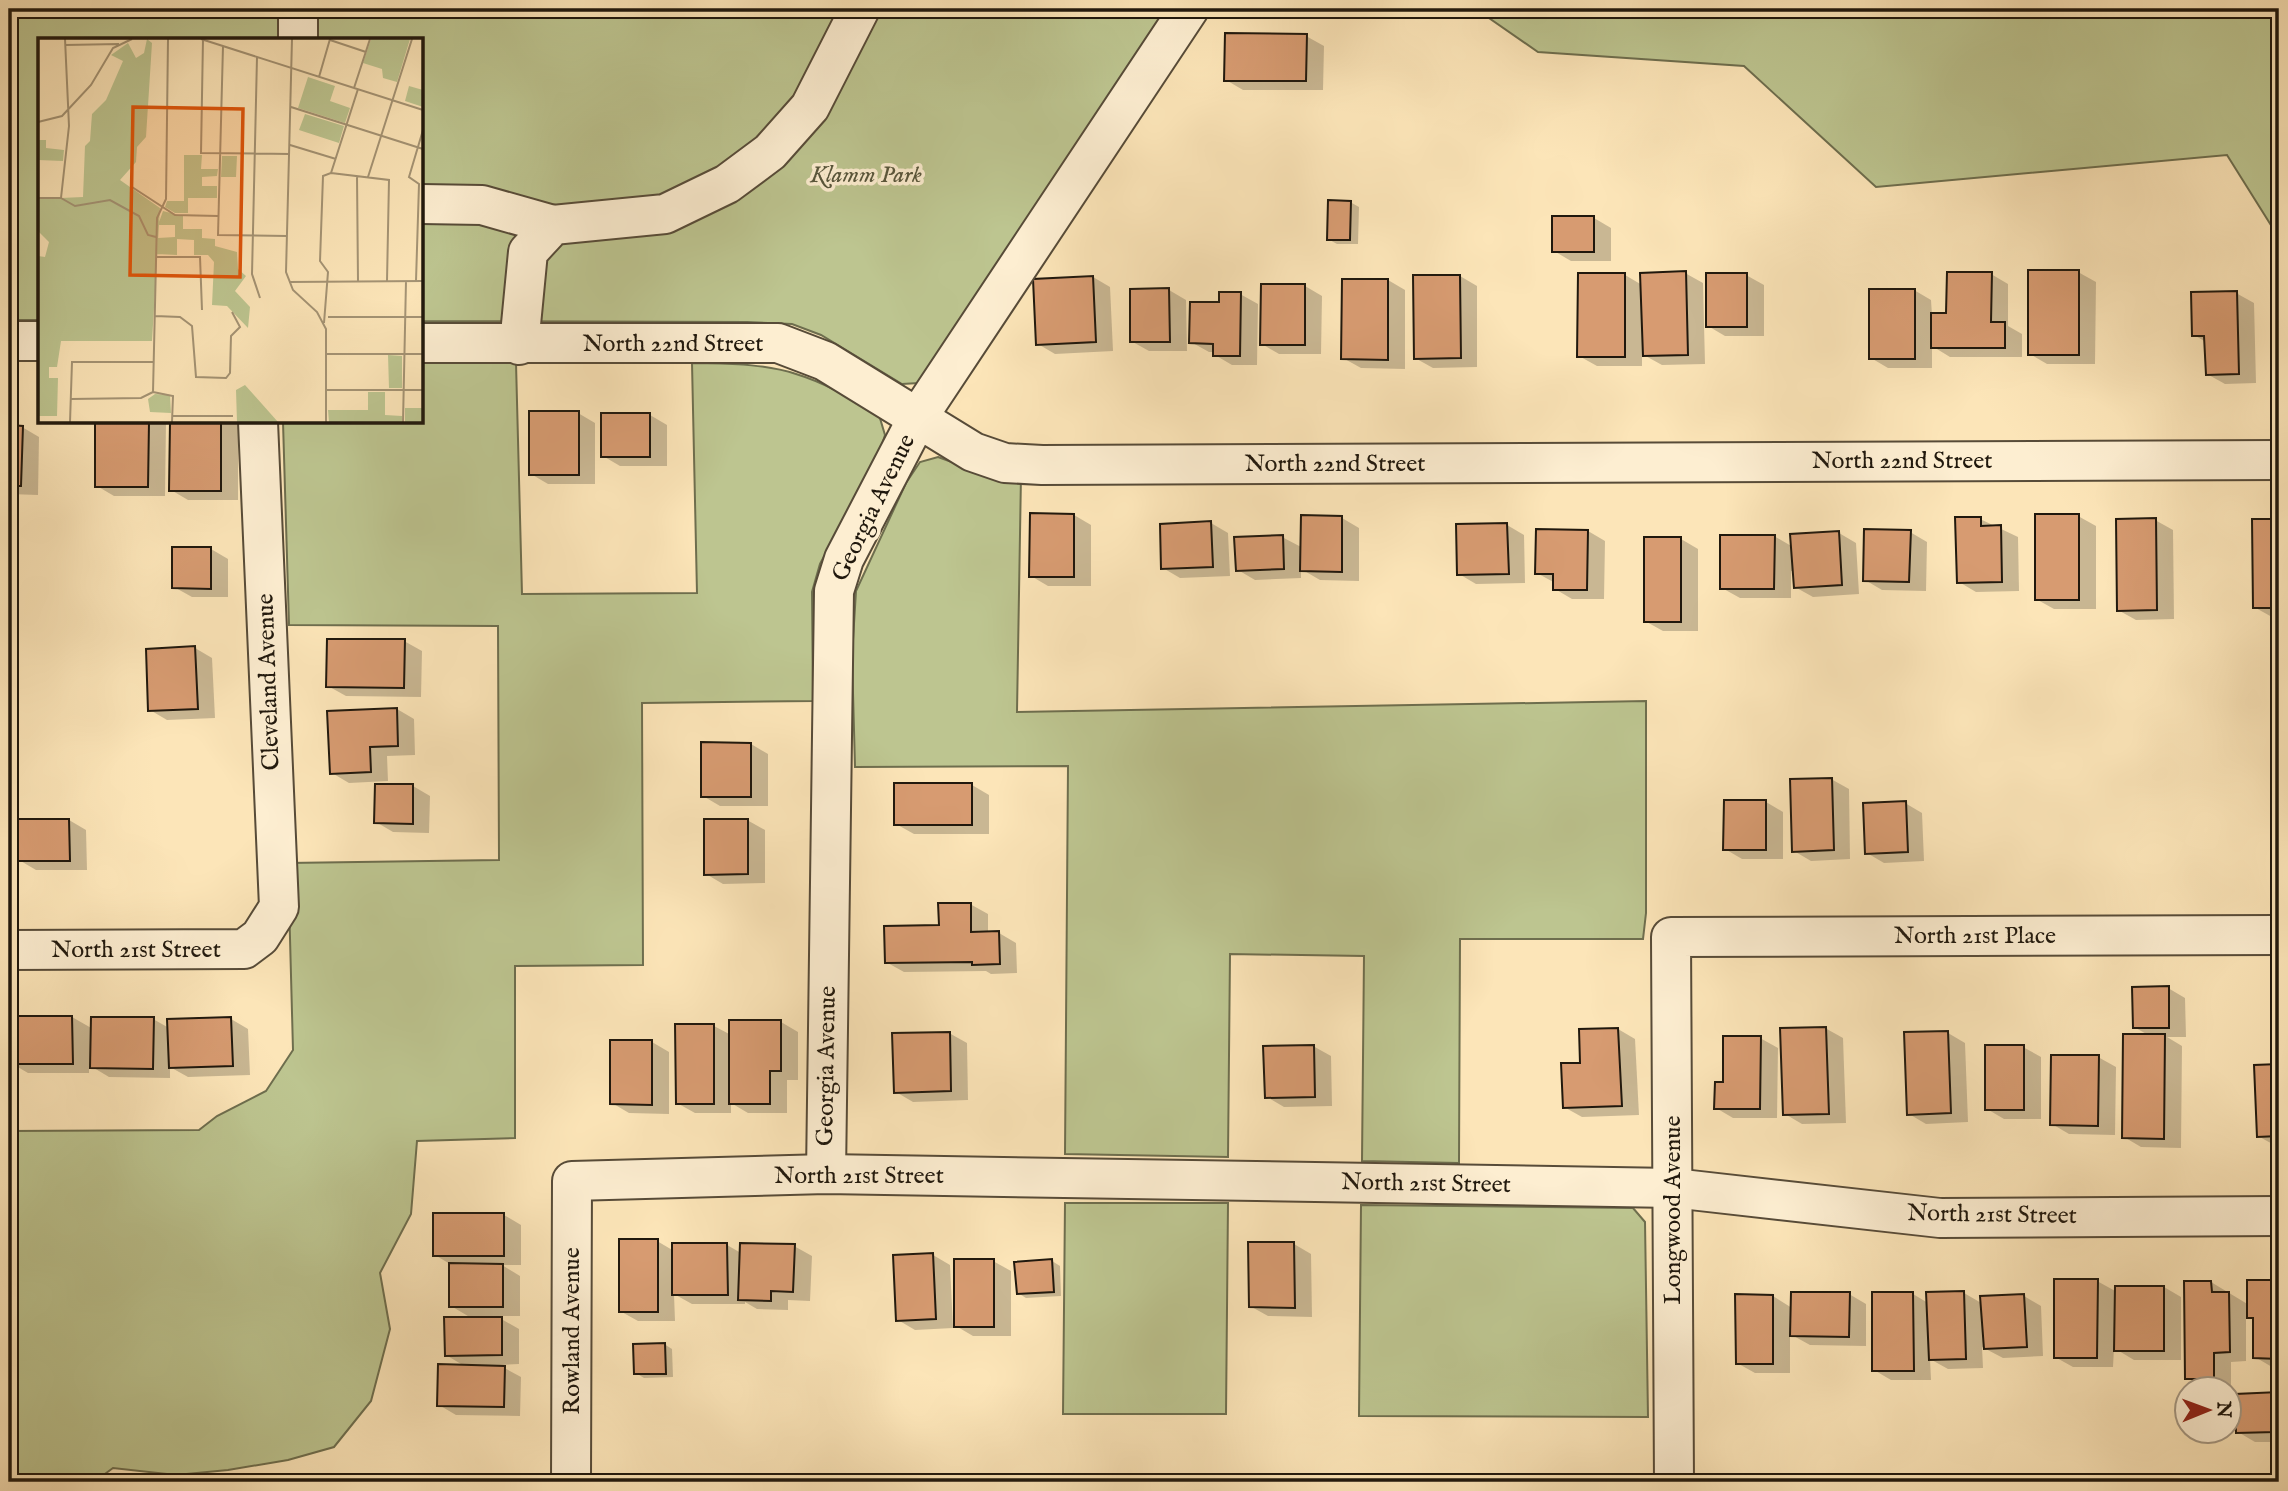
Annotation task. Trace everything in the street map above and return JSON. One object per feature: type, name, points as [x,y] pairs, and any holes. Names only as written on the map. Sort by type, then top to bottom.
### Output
[{"type":"street","points":[[298,9],[298,38]]},
{"type":"street","points":[[424,204],[482,205],[553,225],[665,214],[727,184],[770,152],[810,107],[860,9]]},
{"type":"street","name":"Georgia Avenue","points":[[826,1174],[834,591],[845,559],[918,417],[1189,9]]},
{"type":"street","points":[[519,345],[528,252],[553,225]]},
{"type":"street","points":[[9,341],[38,341]]},
{"type":"street","name":"North 22nd Street","points":[[424,343],[778,343],[825,361],[973,452],[1005,463],[2279,460]]},
{"type":"street","name":"Cleveland Avenue","points":[[258,424],[279,907],[260,937]]},
{"type":"street","name":"North 21st Place","points":[[1671,937],[2279,935]]},
{"type":"street","name":"North 21st Street","points":[[9,950],[219,951],[244,949],[260,937]]},
{"type":"street","name":"Longwood Avenue","points":[[1671,937],[1674,1482]]},
{"type":"street","name":"North 21st Street","points":[[572,1181],[826,1174],[1673,1188],[1940,1218],[2279,1216]]},
{"type":"street","name":"Rowland Avenue","points":[[571,1482],[572,1181]]},
{"type":"green space","name":"Klamm Park","points":[[9,9],[1172,9],[919,383],[902,384],[821,335],[792,324],[424,321],[424,38],[38,38],[38,320],[9,320]]},
{"type":"green space","points":[[1476,9],[2279,9],[2279,230],[2274,230],[2227,155],[1876,187],[1744,66],[1538,52]]},
{"type":"green space","points":[[424,362],[516,363],[522,594],[697,593],[692,363],[783,370],[828,387],[879,415],[885,435],[879,454],[820,564],[812,592],[813,701],[642,703],[643,965],[515,966],[515,1138],[417,1141],[411,1214],[380,1273],[390,1329],[371,1401],[334,1447],[288,1460],[228,1470],[176,1475],[113,1468],[94,1482],[9,1482],[9,1131],[199,1130],[217,1116],[266,1091],[293,1050],[288,863],[499,860],[498,626],[289,625],[283,424],[424,424]]},
{"type":"green space","points":[[938,457],[960,465],[1021,475],[1017,712],[1646,701],[1646,913],[1643,939],[1460,939],[1459,1163],[1362,1161],[1364,956],[1230,954],[1228,1157],[1065,1154],[1068,766],[855,767],[852,656],[856,591],[906,483],[920,462]]},
{"type":"green space","points":[[1065,1203],[1228,1203],[1226,1414],[1063,1414]]},
{"type":"green space","points":[[1361,1205],[1633,1208],[1645,1222],[1648,1417],[1359,1416]]},
{"type":"building","points":[[1225,33],[1307,34],[1306,81],[1224,81]]},
{"type":"building","points":[[1328,200],[1351,201],[1350,240],[1327,240]]},
{"type":"building","points":[[1552,216],[1594,216],[1594,252],[1552,252]]},
{"type":"building","points":[[2028,270],[2079,270],[2079,355],[2028,355]]},
{"type":"building","points":[[1686,271],[1688,355],[1643,356],[1640,273]]},
{"type":"building","points":[[1947,272],[1992,272],[1991,322],[2005,322],[2005,348],[1931,348],[1931,313],[1946,313]]},
{"type":"building","points":[[1578,273],[1625,273],[1625,357],[1577,357]]},
{"type":"building","points":[[1706,273],[1747,273],[1747,327],[1706,327]]},
{"type":"building","points":[[1413,275],[1460,275],[1461,358],[1414,359]]},
{"type":"building","points":[[1093,276],[1096,342],[1036,345],[1033,279]]},
{"type":"building","points":[[1342,279],[1388,279],[1388,360],[1341,359]]},
{"type":"building","points":[[1261,284],[1305,284],[1305,345],[1260,345]]},
{"type":"building","points":[[1169,288],[1170,342],[1130,342],[1130,289]]},
{"type":"building","points":[[1869,289],[1915,289],[1915,359],[1869,359]]},
{"type":"building","points":[[2237,291],[2239,374],[2206,375],[2204,336],[2192,336],[2191,292]]},
{"type":"building","points":[[1219,292],[1241,292],[1240,356],[1213,356],[1213,344],[1189,343],[1190,302],[1219,302]]},
{"type":"building","points":[[529,411],[579,411],[579,475],[529,475]]},
{"type":"building","points":[[601,413],[650,413],[650,457],[601,457]]},
{"type":"building","points":[[95,424],[149,424],[148,487],[95,487]]},
{"type":"building","points":[[170,424],[221,424],[221,491],[169,491]]},
{"type":"building","points":[[9,425],[23,426],[21,486],[9,486]]},
{"type":"building","points":[[1030,513],[1074,514],[1074,577],[1029,577]]},
{"type":"building","points":[[2035,514],[2079,514],[2079,600],[2035,600]]},
{"type":"building","points":[[1301,515],[1342,516],[1342,572],[1300,571]]},
{"type":"building","points":[[1955,517],[1981,517],[1981,526],[2001,525],[2002,582],[1957,583]]},
{"type":"building","points":[[2156,518],[2157,610],[2117,611],[2116,519]]},
{"type":"building","points":[[2252,519],[2279,519],[2279,608],[2253,608]]},
{"type":"building","points":[[1211,521],[1213,567],[1161,569],[1160,524]]},
{"type":"building","points":[[1507,523],[1509,574],[1457,575],[1456,524]]},
{"type":"building","points":[[1536,529],[1588,530],[1587,590],[1553,590],[1553,574],[1535,574]]},
{"type":"building","points":[[1864,529],[1911,530],[1909,582],[1863,581]]},
{"type":"building","points":[[1839,531],[1842,585],[1794,588],[1790,534]]},
{"type":"building","points":[[1283,535],[1284,569],[1236,571],[1234,537]]},
{"type":"building","points":[[1720,535],[1775,535],[1774,589],[1720,589]]},
{"type":"building","points":[[1644,537],[1681,537],[1681,622],[1644,622]]},
{"type":"building","points":[[172,547],[211,547],[211,589],[172,588]]},
{"type":"building","points":[[327,639],[405,639],[404,688],[326,687]]},
{"type":"building","points":[[195,646],[198,709],[148,711],[146,649]]},
{"type":"building","points":[[397,708],[398,746],[370,747],[371,772],[330,774],[327,711]]},
{"type":"building","points":[[701,742],[751,743],[751,797],[701,797]]},
{"type":"building","points":[[1832,778],[1834,850],[1792,852],[1790,779]]},
{"type":"building","points":[[894,783],[972,783],[972,825],[894,825]]},
{"type":"building","points":[[375,784],[413,784],[413,824],[374,823]]},
{"type":"building","points":[[1724,800],[1766,800],[1766,850],[1723,850]]},
{"type":"building","points":[[1906,801],[1908,852],[1865,854],[1863,803]]},
{"type":"building","points":[[17,819],[69,819],[70,861],[17,861]]},
{"type":"building","points":[[704,819],[748,819],[748,874],[704,875]]},
{"type":"building","points":[[938,903],[971,903],[971,932],[999,931],[1000,964],[885,963],[884,926],[939,925]]},
{"type":"building","points":[[2169,986],[2169,1028],[2133,1028],[2132,987]]},
{"type":"building","points":[[9,1016],[72,1016],[73,1064],[9,1064]]},
{"type":"building","points":[[91,1017],[154,1017],[153,1069],[90,1068]]},
{"type":"building","points":[[231,1017],[233,1066],[169,1068],[167,1019]]},
{"type":"building","points":[[729,1020],[781,1020],[781,1071],[770,1071],[770,1104],[729,1104]]},
{"type":"building","points":[[675,1024],[714,1024],[714,1104],[676,1104]]},
{"type":"building","points":[[1826,1027],[1829,1114],[1783,1115],[1780,1028]]},
{"type":"building","points":[[1618,1028],[1622,1106],[1563,1108],[1561,1063],[1580,1063],[1579,1029]]},
{"type":"building","points":[[1948,1031],[1951,1113],[1907,1115],[1904,1032]]},
{"type":"building","points":[[950,1032],[951,1091],[894,1093],[892,1033]]},
{"type":"building","points":[[2123,1034],[2165,1034],[2164,1139],[2122,1138]]},
{"type":"building","points":[[1723,1036],[1761,1036],[1760,1109],[1714,1109],[1715,1082],[1723,1082]]},
{"type":"building","points":[[610,1040],[652,1040],[652,1105],[610,1104]]},
{"type":"building","points":[[1314,1045],[1315,1097],[1265,1098],[1263,1046]]},
{"type":"building","points":[[1985,1045],[2024,1045],[2024,1110],[1985,1110]]},
{"type":"building","points":[[2051,1055],[2099,1055],[2098,1126],[2050,1125]]},
{"type":"building","points":[[2279,1064],[2279,1136],[2257,1137],[2254,1065]]},
{"type":"building","points":[[433,1213],[504,1213],[504,1256],[433,1256]]},
{"type":"building","points":[[619,1239],[658,1239],[658,1312],[619,1312]]},
{"type":"building","points":[[1248,1242],[1294,1242],[1295,1308],[1249,1307]]},
{"type":"building","points":[[672,1243],[727,1243],[728,1295],[672,1295]]},
{"type":"building","points":[[740,1243],[795,1244],[793,1292],[771,1291],[771,1301],[738,1300]]},
{"type":"building","points":[[933,1253],[936,1319],[896,1321],[893,1255]]},
{"type":"building","points":[[954,1259],[994,1259],[994,1327],[954,1327]]},
{"type":"building","points":[[1052,1259],[1054,1292],[1017,1294],[1014,1262]]},
{"type":"building","points":[[449,1263],[503,1264],[503,1307],[449,1307]]},
{"type":"building","points":[[2054,1279],[2098,1279],[2097,1358],[2054,1358]]},
{"type":"building","points":[[2247,1280],[2279,1280],[2279,1359],[2253,1358],[2253,1318],[2247,1318]]},
{"type":"building","points":[[2184,1281],[2211,1281],[2212,1292],[2229,1292],[2230,1352],[2214,1353],[2214,1376],[2185,1376]]},
{"type":"building","points":[[2115,1286],[2164,1286],[2164,1351],[2114,1351]]},
{"type":"building","points":[[1964,1291],[1966,1359],[1929,1360],[1926,1292]]},
{"type":"building","points":[[1791,1292],[1850,1292],[1849,1337],[1790,1336]]},
{"type":"building","points":[[1872,1292],[1913,1292],[1914,1371],[1872,1371]]},
{"type":"building","points":[[1735,1294],[1773,1295],[1773,1364],[1736,1364]]},
{"type":"building","points":[[2024,1294],[2027,1347],[1984,1349],[1980,1296]]},
{"type":"building","points":[[444,1317],[502,1317],[502,1355],[445,1356]]},
{"type":"building","points":[[665,1343],[666,1374],[634,1374],[633,1344]]},
{"type":"building","points":[[438,1364],[505,1366],[504,1407],[437,1406]]},
{"type":"building","points":[[2279,1392],[2279,1422],[2274,1422],[2275,1432],[2242,1433],[2242,1394]]}]
